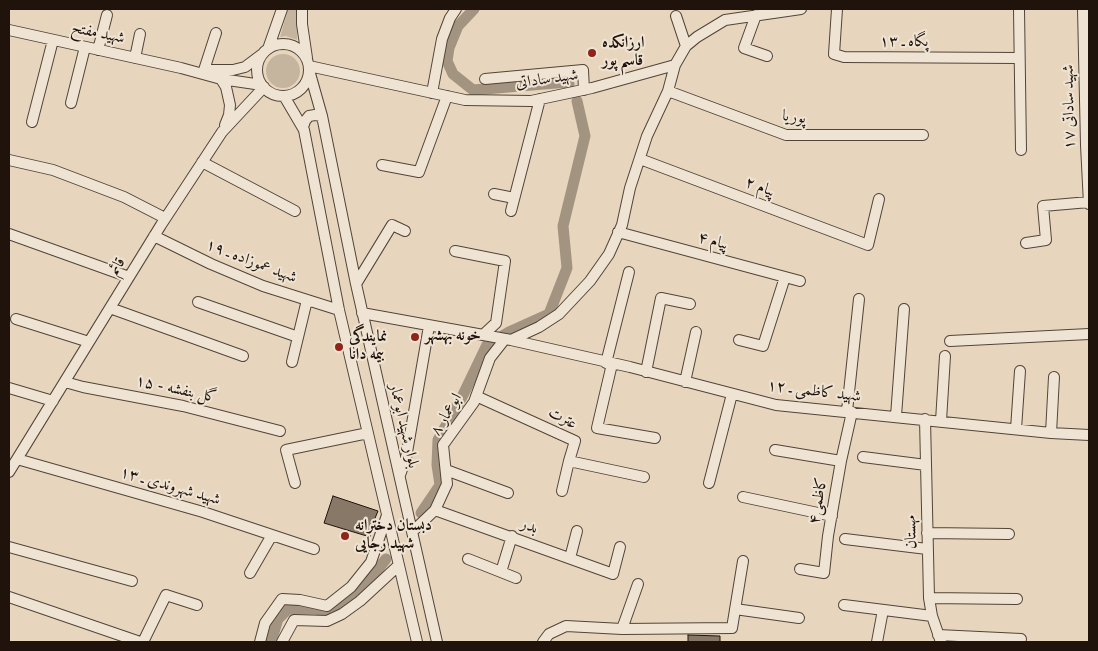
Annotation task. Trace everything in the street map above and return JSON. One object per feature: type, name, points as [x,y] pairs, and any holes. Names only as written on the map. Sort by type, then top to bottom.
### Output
[{"type":"street","points":[[263,86],[257,70],[258,62],[265,52],[282,9]]},
{"type":"street","name":"بلوار شهید ابوعمار","points":[[302,9],[302,24],[308,66],[322,116],[362,313],[438,642]]},
{"type":"street","points":[[432,93],[442,39],[454,9]]},
{"type":"street","points":[[508,339],[539,327],[559,314],[590,281],[609,254],[618,232],[647,136],[668,92],[675,65],[686,46],[696,37],[725,20],[801,9]]},
{"type":"street","name":"پگاه ـ ۱۳","points":[[837,9],[834,54],[844,58],[1019,58]]},
{"type":"street","points":[[1018,9],[1021,150]]},
{"type":"street","name":"شهید ساداتی ۱۷","points":[[1083,9],[1089,203]]},
{"type":"street","points":[[98,50],[107,15]]},
{"type":"street","points":[[756,15],[744,48],[767,56]]},
{"type":"street","points":[[676,16],[686,46]]},
{"type":"street","name":"شهید مفتح","points":[[9,30],[181,68]]},
{"type":"street","points":[[135,58],[140,34]]},
{"type":"street","points":[[204,70],[216,34]]},
{"type":"street","points":[[32,122],[53,40]]},
{"type":"street","points":[[275,45],[291,45],[298,49],[308,66],[304,84],[292,94],[284,96],[276,95],[263,86],[221,79],[181,68],[233,70],[245,67],[275,45]]},
{"type":"street","points":[[71,104],[85,47]]},
{"type":"street","name":"شهید ساداتی","points":[[308,66],[465,100],[531,101],[584,90],[675,65]]},
{"type":"street","points":[[485,79],[583,70],[584,90]]},
{"type":"street","points":[[221,79],[226,87],[230,105],[229,115],[222,132]]},
{"type":"street","name":"قائم","points":[[9,472],[165,218],[222,132],[263,86]]},
{"type":"street","name":"پوریا","points":[[668,92],[786,136],[923,134]]},
{"type":"street","points":[[284,96],[303,127],[339,310],[417,642]]},
{"type":"street","points":[[382,165],[418,172],[447,96]]},
{"type":"street","points":[[511,210],[540,99]]},
{"type":"street","points":[[303,127],[309,116],[322,116]]},
{"type":"street","name":"پیام ۲","points":[[640,159],[868,245],[878,199]]},
{"type":"street","points":[[9,160],[53,170],[124,197],[165,218]]},
{"type":"street","points":[[202,162],[296,211]]},
{"type":"street","points":[[494,194],[514,198]]},
{"type":"street","points":[[1026,243],[1046,240],[1043,206],[1089,203]]},
{"type":"street","points":[[356,284],[392,225],[405,231]]},
{"type":"street","name":"پیام ۴","points":[[618,232],[800,281]]},
{"type":"street","points":[[9,234],[129,277]]},
{"type":"street","name":"شهید عموزاده ـ ۱۹","points":[[154,236],[228,272],[263,286],[339,310]]},
{"type":"street","points":[[455,251],[505,261],[496,323],[486,336]]},
{"type":"street","points":[[629,272],[609,363],[598,428],[655,438]]},
{"type":"street","points":[[739,340],[763,346],[785,277]]},
{"type":"street","points":[[646,372],[662,298],[690,304]]},
{"type":"street","name":"کاظمی۴","points":[[800,569],[824,573],[828,536],[849,412],[859,299]]},
{"type":"street","points":[[292,362],[307,300]]},
{"type":"street","points":[[198,302],[298,337]]},
{"type":"street","points":[[110,308],[243,356]]},
{"type":"street","points":[[896,416],[904,309]]},
{"type":"street","name":"شهید کاظمی ـ ۱۲","points":[[362,313],[508,339],[776,405],[1089,435]]},
{"type":"street","points":[[16,319],[89,342]]},
{"type":"street","points":[[399,476],[406,458],[429,326]]},
{"type":"street","points":[[685,382],[696,332]]},
{"type":"street","points":[[950,341],[1089,334]]},
{"type":"street","name":"ابوعمار ۸","points":[[412,532],[435,510],[447,484],[444,445],[474,402],[490,358],[508,339]]},
{"type":"street","points":[[941,421],[945,356]]},
{"type":"street","points":[[1016,429],[1020,371]]},
{"type":"street","points":[[1051,432],[1054,377]]},
{"type":"street","name":"گل بنفشه - ۱۵","points":[[65,382],[182,406],[280,431]]},
{"type":"street","points":[[9,388],[53,401]]},
{"type":"street","points":[[709,483],[732,394]]},
{"type":"street","name":"عترت","points":[[476,396],[575,441],[569,461]]},
{"type":"street","name":"مهستان","points":[[925,419],[929,598],[939,638]]},
{"type":"street","points":[[295,483],[286,450],[368,433]]},
{"type":"street","points":[[775,450],[841,461]]},
{"type":"street","points":[[863,457],[926,465]]},
{"type":"street","name":"شهید شهروندی ـ ۱۳","points":[[17,459],[203,512],[314,549]]},
{"type":"street","points":[[562,491],[569,461],[644,477]]},
{"type":"street","points":[[446,470],[508,493]]},
{"type":"street","points":[[743,497],[832,516]]},
{"type":"street","name":"بدر","points":[[435,510],[512,536],[613,574],[620,547]]},
{"type":"street","points":[[260,642],[265,623],[282,599],[300,600],[327,606],[351,587],[371,562],[387,515]]},
{"type":"street","points":[[570,558],[577,531]]},
{"type":"street","points":[[927,533],[1009,534]]},
{"type":"street","points":[[250,573],[272,535]]},
{"type":"street","points":[[501,572],[512,536]]},
{"type":"street","points":[[845,540],[927,549]]},
{"type":"street","points":[[9,547],[132,581]]},
{"type":"street","points":[[468,559],[516,578]]},
{"type":"street","points":[[546,638],[566,626],[622,629],[732,628],[743,561]]},
{"type":"street","points":[[282,642],[294,620],[327,620],[342,614],[399,565]]},
{"type":"street","points":[[622,629],[638,584]]},
{"type":"street","points":[[9,597],[142,642],[166,595],[197,605]]},
{"type":"street","points":[[929,598],[1016,599]]},
{"type":"street","points":[[844,605],[932,616]]},
{"type":"street","points":[[735,609],[799,618]]},
{"type":"street","points":[[877,642],[883,610]]},
{"type":"street","points":[[939,638],[1021,639]]},
{"type":"shaded area","points":[[288,9],[297,9],[297,40],[286,36],[280,37]]},
{"type":"shaded area","points":[[283,54],[295,59],[300,71],[295,83],[283,88],[271,83],[266,71],[271,59]]},
{"type":"building","points":[[333,496],[378,511],[370,537],[324,523]]},
{"type":"building","points":[[688,635],[720,636],[720,642],[688,642]]},
{"type":"waterway","points":[[474,9],[458,26],[449,48],[447,61],[453,74],[473,90],[568,82],[569,84]]},
{"type":"waterway","points":[[421,513],[440,485],[437,465],[438,440],[463,395],[487,345],[509,332],[549,314],[567,268],[563,226],[585,136],[577,101]]},
{"type":"waterway","points":[[271,642],[278,619],[288,609],[316,609],[328,613],[339,610],[386,559]]},
{"type":"place","name":"ارزانکده قاسم پور","points":[[592,53]]},
{"type":"place","name":"خونه بهشهر","points":[[415,337]]},
{"type":"place","name":"نمایندگی بیمه دانا","points":[[339,347]]},
{"type":"place","name":"دبستان دخترانه شهید رجایی","points":[[345,536]]}]
